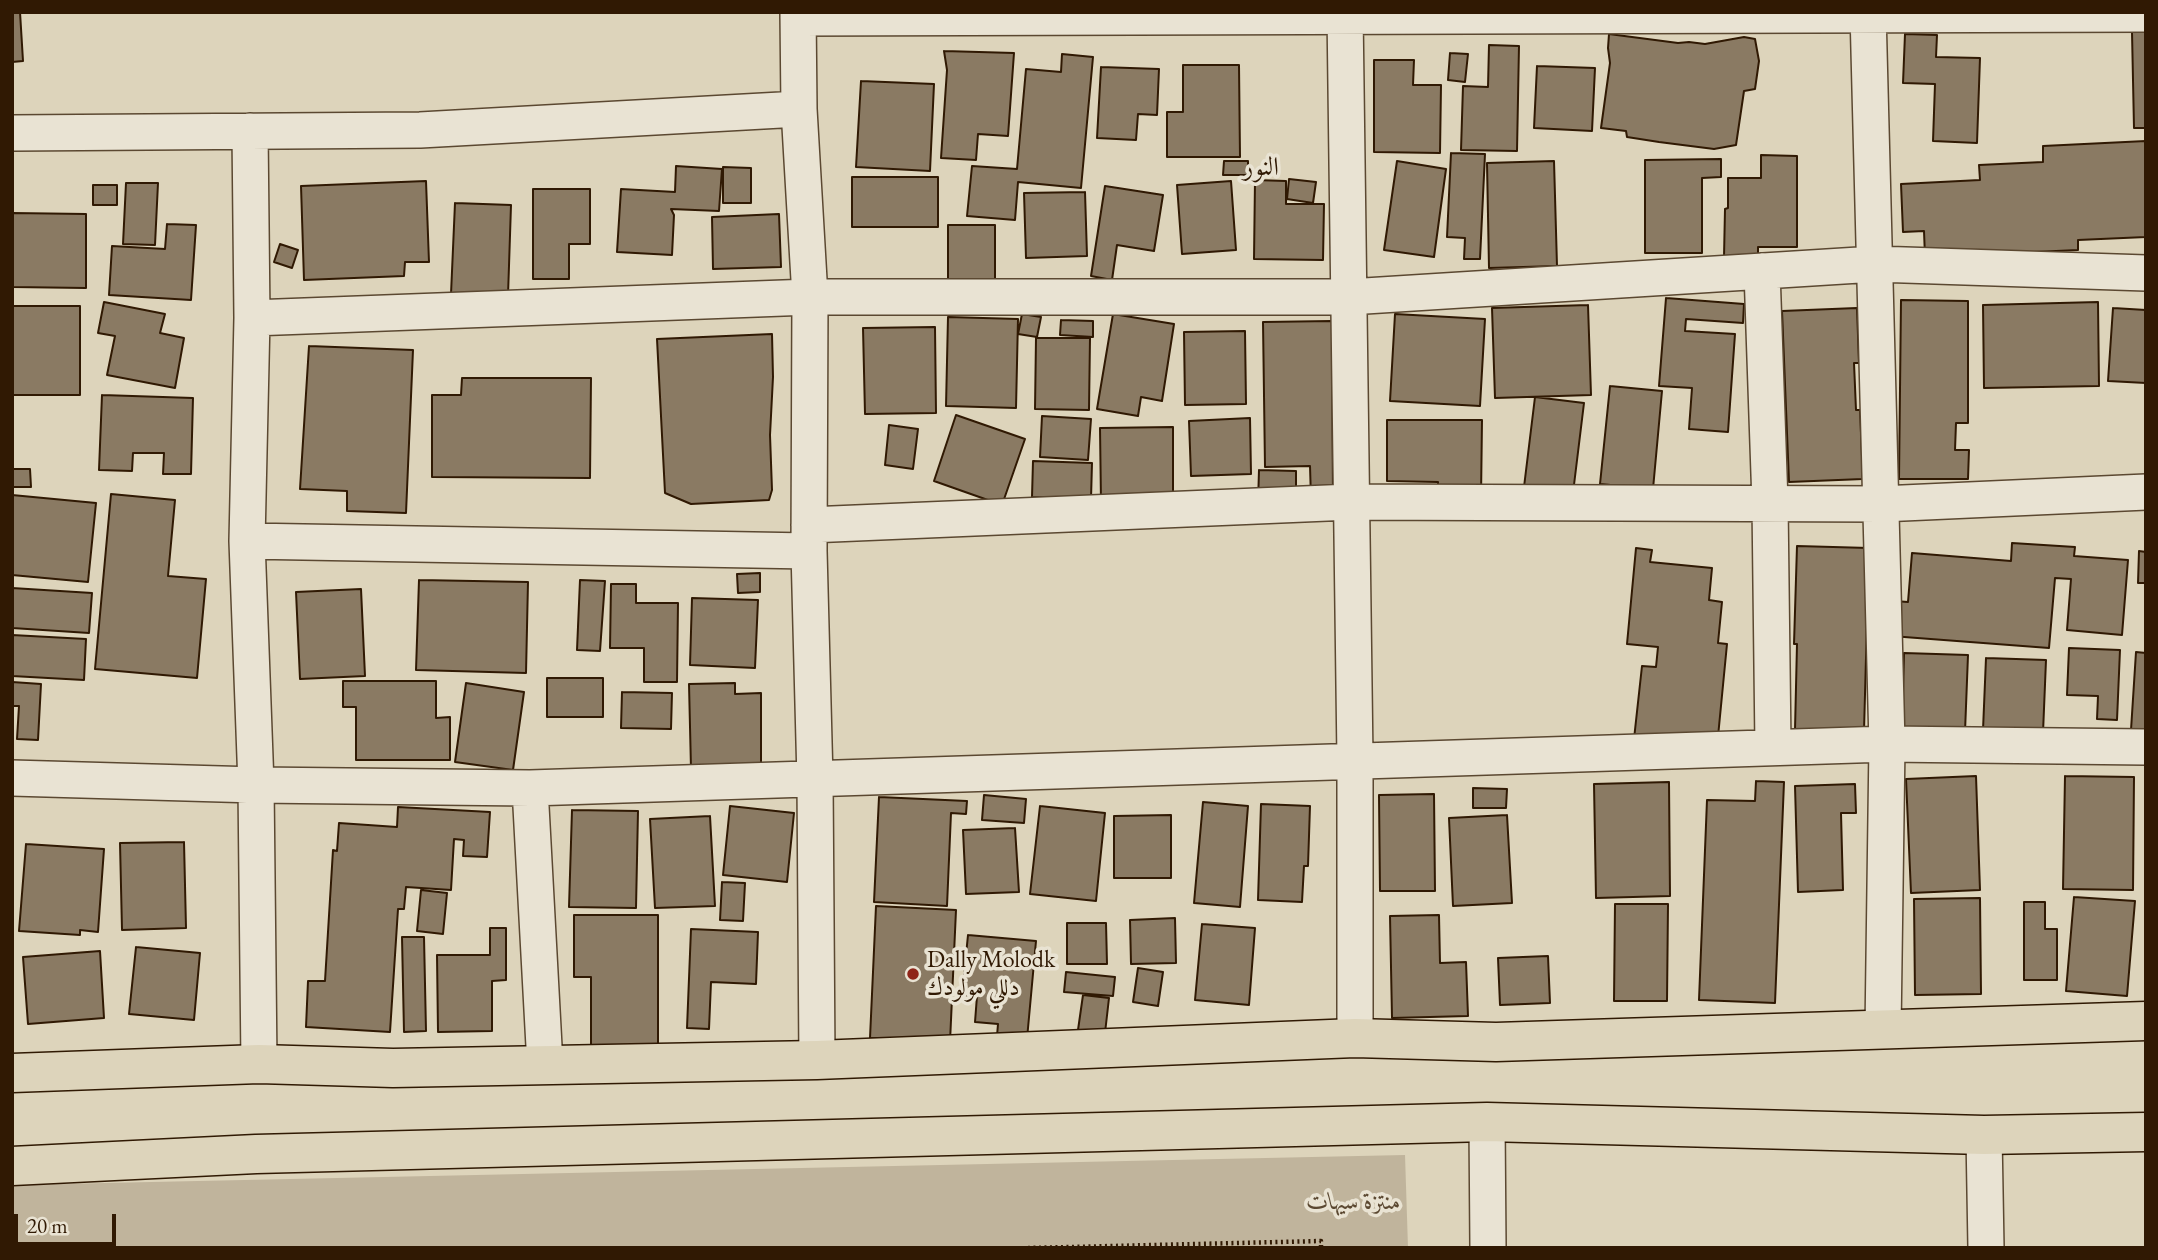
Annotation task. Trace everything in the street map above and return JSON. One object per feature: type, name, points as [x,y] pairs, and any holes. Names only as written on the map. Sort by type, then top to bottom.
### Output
[{"type":"main road","points":[[12,1073],[259,1065],[393,1068],[817,1060],[1355,1038],[1496,1042],[2146,1021]]},
{"type":"main road","points":[[12,1166],[270,1153],[1487,1122],[1983,1135],[2146,1132]]},
{"type":"street","points":[[1868,13],[1887,744],[1883,1030]]},
{"type":"street","points":[[817,1060],[815,780],[809,538],[810,297],[799,109],[798,15],[2146,14]]},
{"type":"street","points":[[1345,15],[1355,1038]]},
{"type":"street","points":[[12,133],[420,130],[799,109]]},
{"type":"street","points":[[250,131],[252,318],[247,541],[256,785],[259,1065]]},
{"type":"street","points":[[252,318],[810,297],[1349,296],[1875,264],[2146,273]]},
{"type":"street","points":[[1762,271],[1770,503],[1773,747]]},
{"type":"street","points":[[247,541],[809,538],[1351,502],[1881,504],[2146,492]]},
{"type":"street","points":[[12,778],[256,785],[530,788],[1887,744],[2146,747]]},
{"type":"street","points":[[530,788],[545,1065]]},
{"type":"street","points":[[1487,1122],[1488,1248]]},
{"type":"street","points":[[1983,1135],[1986,1248]]},
{"type":"path","points":[[1028,1248],[1321,1241],[1321,1248]]},
{"type":"green space","name":"منتزة سيهات","points":[[1405,1155],[1408,1248],[12,1248],[12,1185]]},
{"type":"building","points":[[12,12],[20,12],[23,61],[12,62]]},
{"type":"building","points":[[2132,32],[2146,32],[2146,128],[2134,128]]},
{"type":"building","points":[[1609,34],[1705,44],[1744,37],[1755,39],[1759,61],[1755,89],[1744,91],[1736,145],[1714,149],[1627,137],[1626,131],[1601,128],[1610,63]]},
{"type":"building","points":[[1905,34],[1937,35],[1936,57],[1980,58],[1977,143],[1933,141],[1935,84],[1903,83]]},
{"type":"building","points":[[1489,45],[1519,46],[1517,151],[1461,150],[1463,86],[1488,87]]},
{"type":"building","points":[[944,51],[1014,53],[1008,136],[978,134],[976,160],[941,158],[947,70]]},
{"type":"building","points":[[1450,53],[1468,54],[1465,82],[1448,80]]},
{"type":"building","points":[[1062,54],[1093,57],[1081,188],[1018,182],[1015,220],[967,216],[972,166],[1017,169],[1026,69],[1061,72]]},
{"type":"building","points":[[1374,60],[1414,60],[1413,85],[1441,85],[1440,153],[1374,152]]},
{"type":"building","points":[[1183,65],[1239,65],[1240,157],[1167,157],[1167,112],[1183,112]]},
{"type":"building","points":[[1537,66],[1595,68],[1592,131],[1534,128]]},
{"type":"building","points":[[1101,67],[1159,69],[1157,115],[1138,114],[1136,140],[1097,138]]},
{"type":"building","points":[[861,81],[934,84],[930,171],[856,167]]},
{"type":"building","points":[[2146,141],[2146,237],[2078,240],[2078,250],[1925,257],[1924,231],[1903,232],[1901,184],[1980,180],[1979,165],[2043,162],[2043,146]]},
{"type":"building","points":[[1451,153],[1485,154],[1480,259],[1464,259],[1465,238],[1447,237]]},
{"type":"building","points":[[1761,155],[1797,156],[1797,247],[1758,247],[1758,258],[1724,257],[1728,178],[1761,178]]},
{"type":"building","points":[[1721,159],[1721,177],[1702,178],[1702,253],[1645,253],[1645,160]]},
{"type":"building","points":[[1224,161],[1248,161],[1248,175],[1223,175]]},
{"type":"building","points":[[1397,161],[1446,169],[1434,257],[1384,250]]},
{"type":"building","points":[[1554,161],[1557,266],[1489,268],[1487,163]]},
{"type":"building","points":[[676,166],[722,169],[719,211],[671,209],[674,215],[672,255],[617,252],[621,189],[675,192]]},
{"type":"building","points":[[723,167],[751,168],[751,203],[723,203]]},
{"type":"building","points":[[852,177],[938,177],[938,227],[852,227]]},
{"type":"building","points":[[1289,179],[1316,182],[1313,203],[1287,199]]},
{"type":"building","points":[[1255,180],[1286,181],[1286,204],[1324,204],[1323,260],[1254,259]]},
{"type":"building","points":[[426,181],[429,262],[405,262],[404,276],[304,280],[301,186]]},
{"type":"building","points":[[1231,181],[1236,250],[1182,254],[1177,185]]},
{"type":"building","points":[[126,183],[158,183],[155,245],[123,244]]},
{"type":"building","points":[[93,185],[117,185],[117,205],[93,205]]},
{"type":"building","points":[[1105,186],[1163,195],[1154,251],[1117,245],[1112,280],[1091,276]]},
{"type":"building","points":[[533,189],[590,189],[590,244],[569,244],[569,279],[533,279]]},
{"type":"building","points":[[1085,192],[1087,256],[1026,258],[1024,193]]},
{"type":"building","points":[[455,203],[511,205],[508,296],[451,294]]},
{"type":"building","points":[[12,213],[86,214],[86,288],[12,287]]},
{"type":"building","points":[[779,214],[781,267],[713,269],[712,217]]},
{"type":"building","points":[[167,224],[196,225],[191,300],[109,295],[112,246],[165,249]]},
{"type":"building","points":[[948,225],[995,225],[995,281],[948,281]]},
{"type":"building","points":[[280,244],[298,250],[292,268],[274,262]]},
{"type":"building","points":[[1666,298],[1744,304],[1743,323],[1686,319],[1685,331],[1735,334],[1728,432],[1689,429],[1692,388],[1659,386]]},
{"type":"building","points":[[1901,300],[1968,301],[1968,423],[1956,423],[1955,450],[1969,450],[1968,479],[1899,479]]},
{"type":"building","points":[[104,302],[165,314],[160,333],[184,338],[175,388],[107,375],[115,336],[98,333]]},
{"type":"building","points":[[2098,302],[2099,386],[1984,388],[1983,305]]},
{"type":"building","points":[[1588,305],[1591,395],[1495,398],[1492,308]]},
{"type":"building","points":[[12,306],[80,306],[80,395],[12,395]]},
{"type":"building","points":[[1857,308],[1859,363],[1854,363],[1856,410],[1860,410],[1863,479],[1789,482],[1782,311]]},
{"type":"building","points":[[2113,308],[2146,310],[2146,383],[2108,381]]},
{"type":"building","points":[[1022,314],[1041,317],[1037,337],[1018,334]]},
{"type":"building","points":[[1113,314],[1174,324],[1162,401],[1141,397],[1138,416],[1097,409]]},
{"type":"building","points":[[1395,314],[1485,319],[1480,406],[1390,401]]},
{"type":"building","points":[[948,317],[1018,319],[1016,408],[946,406]]},
{"type":"building","points":[[1061,320],[1093,321],[1093,337],[1060,335]]},
{"type":"building","points":[[1332,321],[1333,499],[1311,499],[1310,466],[1265,467],[1263,322]]},
{"type":"building","points":[[935,327],[936,413],[865,414],[863,328]]},
{"type":"building","points":[[1245,331],[1246,404],[1185,405],[1184,332]]},
{"type":"building","points":[[772,334],[772,490],[769,500],[691,504],[665,493],[657,339]]},
{"type":"building","points":[[1036,338],[1090,338],[1089,410],[1035,409]]},
{"type":"building","points":[[309,346],[413,350],[406,513],[347,511],[347,491],[300,489]]},
{"type":"building","points":[[462,378],[591,378],[590,478],[432,477],[432,395],[461,395]]},
{"type":"building","points":[[1610,386],[1662,391],[1653,489],[1600,484]]},
{"type":"building","points":[[102,395],[193,398],[191,474],[163,474],[164,453],[133,453],[132,471],[99,470]]},
{"type":"building","points":[[1535,397],[1584,403],[1573,493],[1524,487]]},
{"type":"building","points":[[956,415],[1025,439],[1002,505],[934,481]]},
{"type":"building","points":[[1042,416],[1091,419],[1088,460],[1040,457]]},
{"type":"building","points":[[1250,418],[1251,474],[1191,476],[1189,421]]},
{"type":"building","points":[[1387,420],[1482,420],[1481,498],[1438,497],[1438,482],[1387,481]]},
{"type":"building","points":[[889,425],[918,429],[913,469],[885,465]]},
{"type":"building","points":[[1173,427],[1173,502],[1101,503],[1100,428]]},
{"type":"building","points":[[1033,461],[1092,463],[1091,499],[1032,497]]},
{"type":"building","points":[[12,469],[30,469],[31,487],[12,487]]},
{"type":"building","points":[[1259,470],[1296,471],[1296,504],[1258,503]]},
{"type":"building","points":[[111,494],[175,500],[168,576],[206,579],[197,678],[95,669]]},
{"type":"building","points":[[12,495],[96,503],[88,582],[12,575]]},
{"type":"building","points":[[2012,543],[2075,547],[2074,556],[2128,560],[2122,635],[2067,630],[2071,579],[2055,578],[2049,648],[1891,636],[1894,601],[1908,602],[1912,553],[2011,561]]},
{"type":"building","points":[[1797,546],[1869,548],[1864,731],[1795,730]]},
{"type":"building","points":[[1636,548],[1652,550],[1650,562],[1712,568],[1709,600],[1722,602],[1718,643],[1727,644],[1717,747],[1634,739],[1642,666],[1656,667],[1658,647],[1627,644]]},
{"type":"building","points":[[2139,551],[2146,552],[2146,583],[2138,583]]},
{"type":"building","points":[[760,573],[760,592],[738,593],[737,574]]},
{"type":"building","points":[[419,580],[528,582],[526,673],[416,670]]},
{"type":"building","points":[[580,580],[605,581],[600,651],[577,650]]},
{"type":"building","points":[[611,584],[636,584],[636,603],[678,603],[677,682],[644,682],[644,648],[610,648]]},
{"type":"building","points":[[12,588],[92,593],[89,633],[12,628]]},
{"type":"building","points":[[361,589],[365,676],[300,679],[296,592]]},
{"type":"building","points":[[692,598],[758,600],[755,668],[690,665]]},
{"type":"building","points":[[12,635],[86,639],[84,680],[12,676]]},
{"type":"building","points":[[2069,648],[2120,650],[2117,720],[2097,719],[2098,696],[2067,695]]},
{"type":"building","points":[[2136,652],[2146,653],[2146,730],[2131,730]]},
{"type":"building","points":[[1904,653],[1968,655],[1965,732],[1902,730]]},
{"type":"building","points":[[1986,658],[2046,660],[2043,733],[1983,730]]},
{"type":"building","points":[[547,678],[603,678],[603,717],[547,717]]},
{"type":"building","points":[[343,681],[436,681],[436,718],[450,717],[450,760],[356,760],[356,707],[343,707]]},
{"type":"building","points":[[12,682],[41,684],[38,740],[17,739],[19,706],[12,706]]},
{"type":"building","points":[[466,683],[524,692],[513,770],[455,762]]},
{"type":"building","points":[[735,683],[735,694],[761,693],[761,767],[691,769],[689,684]]},
{"type":"building","points":[[622,692],[672,693],[671,729],[621,728]]},
{"type":"building","points":[[1976,776],[1980,890],[1911,893],[1906,779]]},
{"type":"building","points":[[2065,776],[2134,777],[2133,890],[2063,889]]},
{"type":"building","points":[[1756,781],[1784,782],[1775,1003],[1699,1000],[1707,800],[1755,801]]},
{"type":"building","points":[[1669,782],[1670,896],[1596,898],[1594,784]]},
{"type":"building","points":[[1855,784],[1856,813],[1841,813],[1843,890],[1798,892],[1795,786]]},
{"type":"building","points":[[1473,788],[1507,789],[1506,808],[1473,808]]},
{"type":"building","points":[[1434,794],[1435,891],[1380,891],[1379,795]]},
{"type":"building","points":[[984,795],[1026,799],[1024,823],[982,820]]},
{"type":"building","points":[[879,797],[967,801],[966,814],[951,813],[947,906],[874,902]]},
{"type":"building","points":[[1203,802],[1248,806],[1240,907],[1194,903]]},
{"type":"building","points":[[1261,804],[1310,806],[1308,866],[1304,866],[1302,902],[1258,900]]},
{"type":"building","points":[[730,806],[794,813],[787,882],[723,875]]},
{"type":"building","points":[[1040,806],[1105,813],[1096,901],[1030,894]]},
{"type":"building","points":[[398,807],[490,812],[487,857],[463,856],[464,840],[454,839],[451,890],[406,887],[404,909],[398,909],[390,1032],[306,1027],[308,981],[325,981],[333,850],[337,851],[339,823],[397,827]]},
{"type":"building","points":[[572,810],[638,811],[636,908],[569,907]]},
{"type":"building","points":[[1171,815],[1171,878],[1114,878],[1114,816]]},
{"type":"building","points":[[1507,815],[1512,903],[1453,906],[1449,818]]},
{"type":"building","points":[[710,816],[715,906],[655,908],[650,819]]},
{"type":"building","points":[[1015,828],[1019,892],[966,894],[963,830]]},
{"type":"building","points":[[184,842],[186,928],[122,930],[120,843]]},
{"type":"building","points":[[26,844],[104,849],[98,932],[80,930],[80,935],[19,931]]},
{"type":"building","points":[[722,882],[745,883],[743,921],[720,920]]},
{"type":"building","points":[[421,890],[447,893],[443,934],[417,931]]},
{"type":"building","points":[[2074,897],[2135,901],[2127,996],[2066,991]]},
{"type":"building","points":[[1980,898],[1981,994],[1915,995],[1914,899]]},
{"type":"building","points":[[2024,902],[2045,902],[2045,929],[2057,929],[2057,980],[2024,980]]},
{"type":"building","points":[[1615,904],[1668,904],[1667,1001],[1614,1001]]},
{"type":"building","name":"Dally Molodk دللي مولودك","points":[[876,906],[956,910],[950,1042],[870,1038]]},
{"type":"building","points":[[574,915],[658,915],[658,1046],[591,1046],[591,977],[574,977]]},
{"type":"building","points":[[1439,915],[1440,963],[1466,962],[1468,1016],[1392,1018],[1390,916]]},
{"type":"building","points":[[1175,918],[1176,963],[1131,964],[1130,920]]},
{"type":"building","points":[[1067,923],[1106,923],[1107,964],[1067,964]]},
{"type":"building","points":[[1202,924],[1255,928],[1249,1005],[1195,1000]]},
{"type":"building","points":[[490,928],[506,928],[506,980],[492,981],[492,1031],[438,1032],[437,955],[490,955]]},
{"type":"building","points":[[691,929],[758,932],[756,984],[711,982],[709,1029],[687,1028]]},
{"type":"building","points":[[968,935],[1036,941],[1027,1039],[997,1036],[998,1024],[975,1022],[977,996],[962,995]]},
{"type":"building","points":[[402,937],[424,937],[426,1031],[404,1032]]},
{"type":"building","points":[[136,947],[200,953],[194,1020],[129,1014]]},
{"type":"building","points":[[100,951],[104,1018],[28,1024],[23,957]]},
{"type":"building","points":[[1548,956],[1550,1003],[1500,1005],[1498,958]]},
{"type":"building","points":[[1138,968],[1163,972],[1158,1006],[1133,1002]]},
{"type":"building","points":[[1066,972],[1115,977],[1113,996],[1064,992]]},
{"type":"building","points":[[1083,995],[1109,998],[1105,1033],[1078,1030]]},
{"type":"place","name":"Dally Molodk دللي مولودك","points":[[913,974]]},
{"type":"district","name":"النور","points":[[1261,168]]}]
